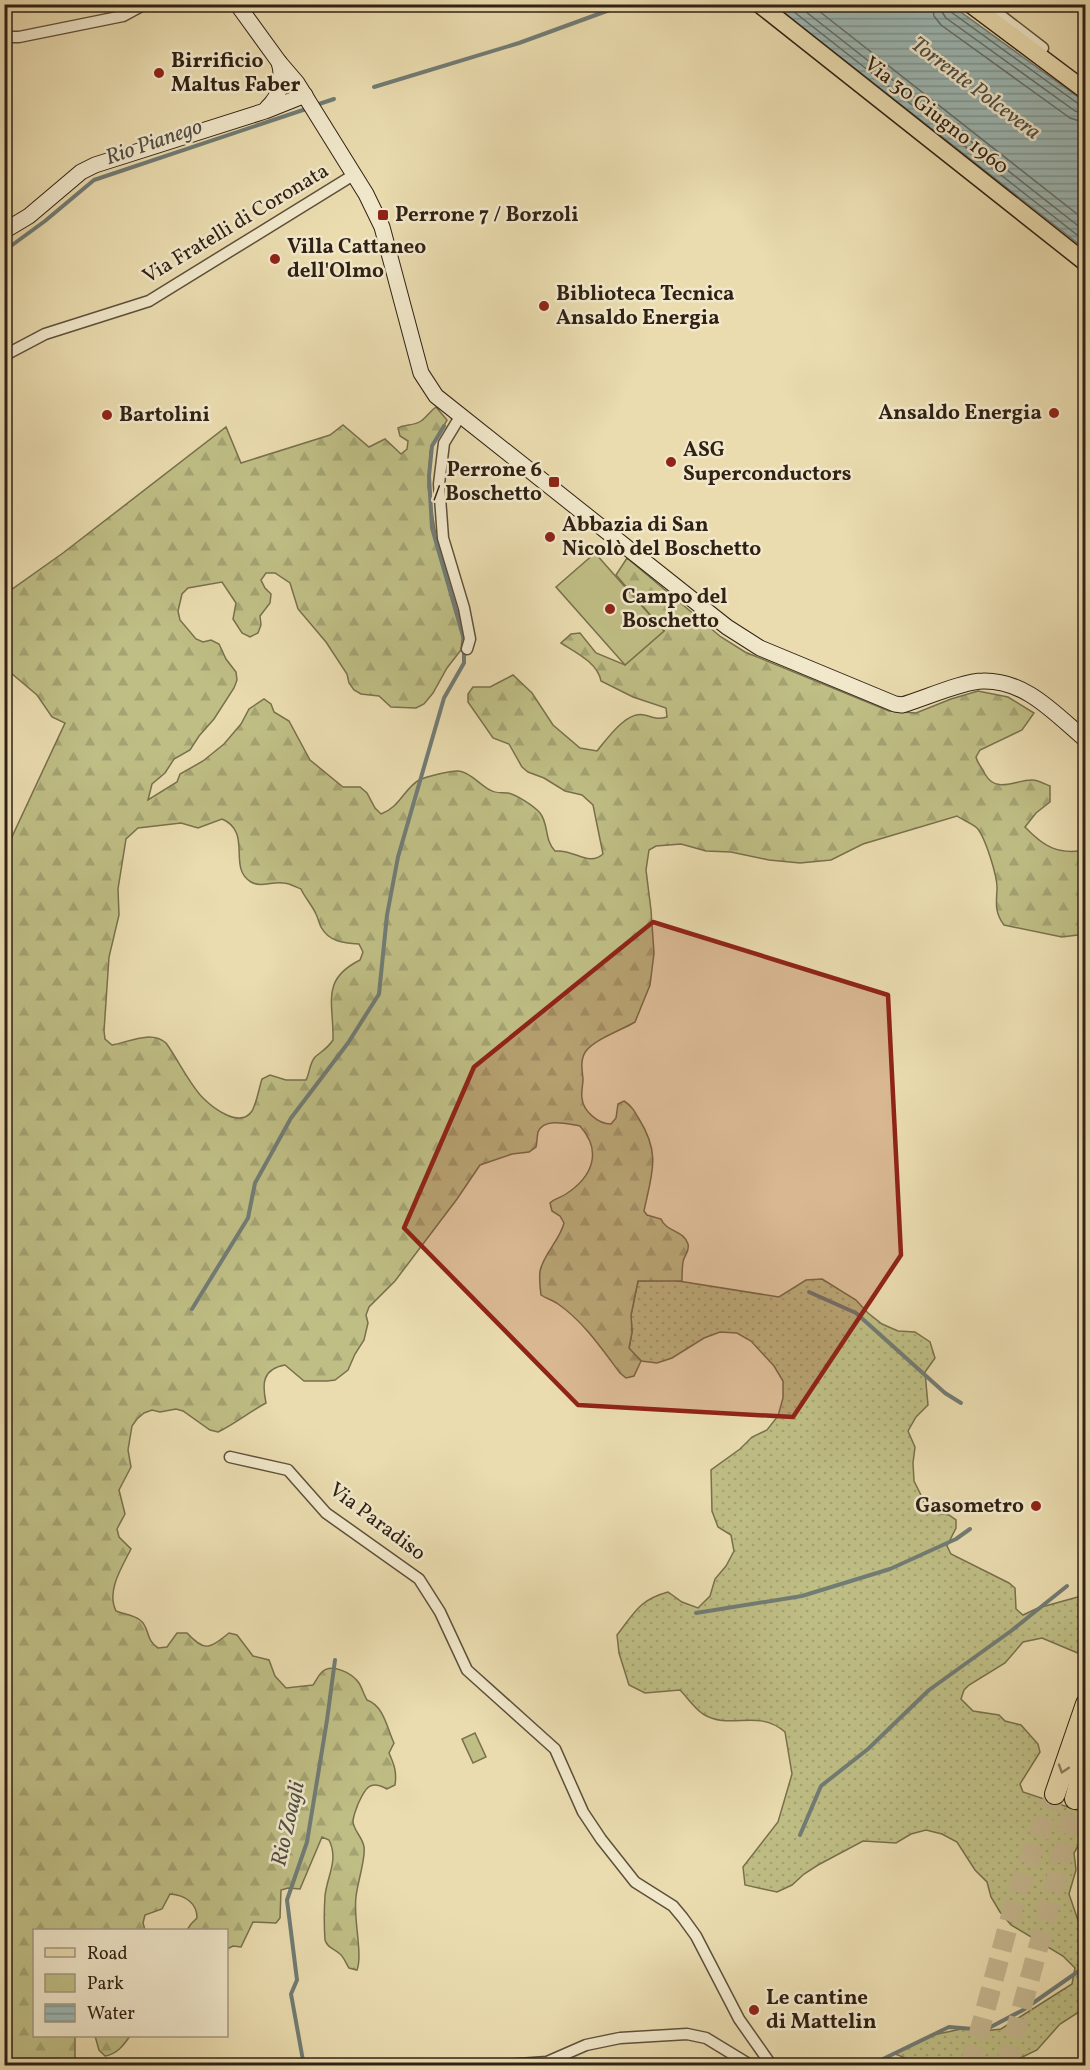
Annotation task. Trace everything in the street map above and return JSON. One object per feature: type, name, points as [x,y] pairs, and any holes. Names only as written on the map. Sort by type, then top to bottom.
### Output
[{"type":"highway","points":[[1055,1794],[1086,1704]]},
{"type":"highway","points":[[1075,1799],[1086,1758]]},
{"type":"main road","points":[[237,4],[308,100],[355,174],[382,227],[421,373],[436,396],[727,627],[760,648],[895,704],[902,705],[967,683],[998,682],[1025,690],[1086,740]]},
{"type":"main road","name":"Via 30 Giugno 1960","points":[[759,4],[1086,263]]},
{"type":"main road","points":[[970,4],[1086,91]]},
{"type":"main road","points":[[265,111],[280,90],[282,75],[279,62]]},
{"type":"main road","points":[[4,231],[29,216],[81,171],[265,111],[308,100]]},
{"type":"street","points":[[4,37],[19,37],[123,16],[145,4]]},
{"type":"street","points":[[986,4],[1046,51],[1057,68]]},
{"type":"street","name":"Via Fratelli di Coronata","points":[[4,358],[45,334],[149,300],[355,174]]},
{"type":"street","points":[[461,415],[444,443],[439,484],[443,538],[464,608],[470,639],[467,649]]},
{"type":"street","name":"Via Paradiso","points":[[230,1457],[288,1470],[326,1513],[419,1579],[441,1612],[467,1670],[555,1749],[583,1812],[623,1868],[635,1882],[673,1906],[683,1918],[699,1941],[739,2019],[772,2066]]},
{"type":"street","points":[[492,2066],[547,2062],[586,2045],[620,2038],[687,2034],[706,2038],[752,2066]]},
{"type":"highlighted area","points":[[653,922],[888,995],[901,1255],[793,1417],[578,1405],[404,1228],[474,1067]]},
{"type":"green space","points":[[436,407],[447,420],[430,451],[428,487],[437,542],[463,630],[461,650],[447,668],[433,693],[424,704],[416,708],[391,707],[379,696],[361,694],[354,690],[347,674],[326,642],[298,609],[290,583],[275,573],[266,573],[261,580],[271,594],[270,603],[260,616],[261,625],[258,633],[250,637],[242,633],[233,619],[236,603],[222,582],[188,588],[182,594],[178,611],[180,620],[196,639],[203,642],[211,640],[219,644],[226,659],[236,672],[237,680],[214,719],[190,750],[174,759],[165,773],[152,784],[148,800],[177,782],[180,774],[203,761],[224,744],[241,724],[249,709],[264,699],[271,704],[274,712],[289,721],[310,760],[343,787],[360,787],[367,793],[381,814],[397,803],[419,780],[459,771],[492,791],[512,794],[534,807],[543,817],[549,842],[555,851],[569,852],[592,859],[597,858],[603,854],[593,805],[582,795],[565,791],[522,767],[509,744],[493,738],[468,702],[468,694],[473,687],[490,687],[513,675],[532,693],[553,725],[580,748],[597,751],[630,717],[644,715],[667,717],[666,708],[633,697],[601,681],[591,663],[561,643],[571,634],[580,633],[596,653],[625,665],[664,631],[616,575],[627,558],[721,637],[745,652],[889,711],[916,713],[978,691],[1008,697],[1034,713],[1022,730],[980,750],[976,757],[989,780],[1000,785],[1032,780],[1050,786],[1050,802],[1036,813],[1025,827],[1052,848],[1067,851],[1086,850],[1085,934],[1062,937],[1004,925],[996,904],[997,884],[984,840],[977,828],[957,816],[863,844],[831,860],[800,863],[769,860],[731,852],[706,851],[681,844],[656,846],[649,850],[646,870],[654,953],[650,985],[635,1022],[590,1047],[584,1054],[582,1065],[582,1098],[585,1108],[592,1116],[601,1122],[611,1124],[616,1118],[618,1104],[624,1101],[636,1114],[646,1131],[653,1164],[644,1211],[647,1215],[661,1219],[663,1223],[683,1236],[688,1244],[683,1262],[682,1281],[638,1281],[631,1315],[632,1332],[629,1348],[641,1361],[634,1376],[626,1378],[620,1373],[576,1319],[556,1303],[541,1295],[542,1264],[564,1223],[560,1216],[552,1211],[550,1203],[566,1194],[582,1180],[588,1172],[593,1154],[587,1136],[580,1126],[551,1123],[541,1127],[536,1147],[529,1152],[512,1154],[480,1165],[395,1281],[369,1307],[364,1340],[348,1370],[335,1380],[304,1381],[285,1365],[272,1370],[265,1378],[266,1403],[218,1432],[210,1430],[183,1411],[176,1409],[160,1412],[152,1410],[144,1413],[132,1426],[128,1450],[131,1467],[119,1490],[125,1514],[117,1529],[119,1537],[131,1549],[114,1587],[113,1603],[116,1611],[140,1620],[151,1641],[158,1648],[167,1647],[177,1633],[187,1633],[203,1646],[212,1645],[229,1633],[237,1635],[253,1656],[269,1660],[275,1676],[286,1688],[313,1685],[325,1670],[341,1670],[359,1683],[367,1700],[377,1707],[387,1724],[394,1743],[389,1753],[395,1768],[395,1785],[387,1789],[376,1785],[368,1787],[358,1804],[353,1820],[364,1852],[355,1906],[359,1955],[357,1970],[349,1968],[341,1955],[329,1947],[325,1940],[325,1896],[333,1854],[329,1840],[322,1837],[300,1889],[281,1890],[280,1918],[276,1923],[253,1922],[241,1947],[233,1946],[228,1948],[228,1929],[188,1929],[197,1918],[195,1908],[185,1898],[170,1894],[162,1909],[145,1915],[143,1923],[145,1929],[33,1929],[33,2037],[75,2037],[75,2066],[4,2065],[4,854],[65,723],[52,717],[37,695],[5,668],[4,595],[63,553],[226,427],[241,463],[330,435],[343,425],[369,447],[385,439],[401,454],[407,449],[408,441],[400,436],[398,428],[418,423]],"holes":[[[222,819],[236,832],[239,859],[244,876],[255,884],[285,883],[301,889],[324,932],[337,941],[359,944],[363,952],[360,960],[347,968],[334,984],[331,1004],[333,1040],[315,1057],[306,1080],[286,1080],[270,1075],[262,1079],[252,1111],[241,1118],[227,1115],[203,1098],[166,1043],[160,1039],[147,1037],[112,1045],[105,1039],[104,1031],[109,957],[119,915],[118,889],[126,839],[138,828],[181,823],[198,828]]]},
{"type":"green space","name":"Campo del Boschetto","points":[[595,553],[664,631],[625,665],[556,587]]},
{"type":"green space","points":[[822,1279],[856,1300],[882,1324],[898,1331],[915,1332],[930,1342],[935,1358],[925,1372],[928,1405],[916,1417],[908,1431],[915,1447],[914,1481],[926,1505],[932,1512],[949,1515],[956,1520],[956,1528],[947,1546],[951,1554],[1015,1588],[1016,1609],[1023,1615],[1038,1608],[1085,1595],[1085,1656],[1042,1638],[1023,1642],[1005,1663],[969,1685],[964,1690],[961,1699],[973,1711],[999,1715],[1005,1721],[1021,1725],[1038,1744],[1040,1752],[1020,1784],[1023,1792],[1083,1812],[1085,1816],[1085,1834],[1074,1853],[1076,1870],[1069,1894],[1080,1926],[1085,1930],[1085,2008],[1060,2024],[1037,2050],[1006,2065],[923,2065],[895,2054],[933,2035],[966,2028],[984,2031],[1001,2029],[1072,1984],[1075,1968],[1063,1956],[1011,1925],[991,1897],[987,1882],[975,1870],[957,1842],[942,1834],[926,1830],[911,1834],[896,1843],[863,1841],[818,1865],[792,1885],[777,1892],[745,1885],[743,1867],[778,1822],[792,1774],[785,1732],[764,1721],[713,1719],[700,1712],[680,1690],[645,1693],[629,1685],[619,1653],[617,1635],[633,1613],[650,1599],[668,1592],[682,1602],[698,1608],[710,1596],[715,1579],[726,1566],[734,1551],[731,1535],[718,1527],[712,1511],[711,1470],[740,1449],[752,1437],[767,1430],[778,1416],[783,1398],[783,1381],[774,1366],[751,1341],[737,1333],[720,1332],[704,1338],[672,1358],[657,1363],[641,1361],[629,1349],[632,1332],[631,1315],[638,1281],[672,1280],[779,1297],[806,1280]]},
{"type":"green space","points":[[475,1733],[486,1757],[473,1763],[462,1739]]},
{"type":"green space","points":[[95,2037],[129,2037],[122,2046],[109,2055],[105,2056],[99,2050]]},
{"type":"green space","points":[[587,2059],[610,2065],[558,2065],[571,2060]]},
{"type":"water","name":"Torrente Polcevera","points":[[774,5],[951,5],[1085,102],[1085,249]]},
{"type":"waterway","name":"Rio Pianego","points":[[374,87],[519,43],[626,4]]},
{"type":"waterway","name":"Rio Pianego","points":[[316,105],[334,99]]},
{"type":"waterway","name":"Rio Pianego","points":[[4,251],[45,221],[94,180],[309,108]]},
{"type":"waterway","points":[[444,426],[432,446],[429,476],[432,528],[465,643]]},
{"type":"waterway","points":[[192,1309],[248,1218],[255,1183],[291,1118],[348,1043],[379,994],[387,915],[398,857],[444,698],[464,663],[464,651]]},
{"type":"waterway","points":[[809,1292],[856,1313],[945,1393],[961,1403]]},
{"type":"waterway","points":[[696,1613],[802,1596],[890,1569],[956,1539],[970,1529]]},
{"type":"waterway","points":[[800,1835],[821,1786],[868,1749],[929,1690],[1011,1631],[1067,1586]]},
{"type":"waterway","name":"Rio Zoagli","points":[[304,2066],[291,1994],[297,1980],[287,1900],[307,1842],[335,1660]]},
{"type":"waterway","points":[[877,2066],[883,2059],[949,2027],[985,2030],[1023,2010],[1086,1966]]},
{"type":"tunnel","points":[[970,2066],[1019,1886],[1055,1794]]},
{"type":"tunnel","points":[[1006,2066],[1054,1889],[1075,1799]]},
{"type":"place","name":"Birrificio Maltus Faber","points":[[159,73]]},
{"type":"place","name":"Perrone 7 / Borzoli","points":[[383,215]]},
{"type":"place","name":"Villa Cattaneo dell'Olmo","points":[[275,259]]},
{"type":"place","name":"Biblioteca Tecnica Ansaldo Energia","points":[[544,306]]},
{"type":"place","name":"Ansaldo Energia","points":[[1054,413]]},
{"type":"place","name":"Bartolini","points":[[107,415]]},
{"type":"place","name":"ASG Superconductors","points":[[671,462]]},
{"type":"place","name":"Perrone 6 / Boschetto","points":[[554,482]]},
{"type":"place","name":"Abbazia di San Nicolò del Boschetto","points":[[550,537]]},
{"type":"place","name":"Campo del Boschetto","points":[[610,609]]},
{"type":"place","name":"Gasometro","points":[[1036,1506]]},
{"type":"place","name":"Le cantine di Mattelin","points":[[754,2010]]}]
